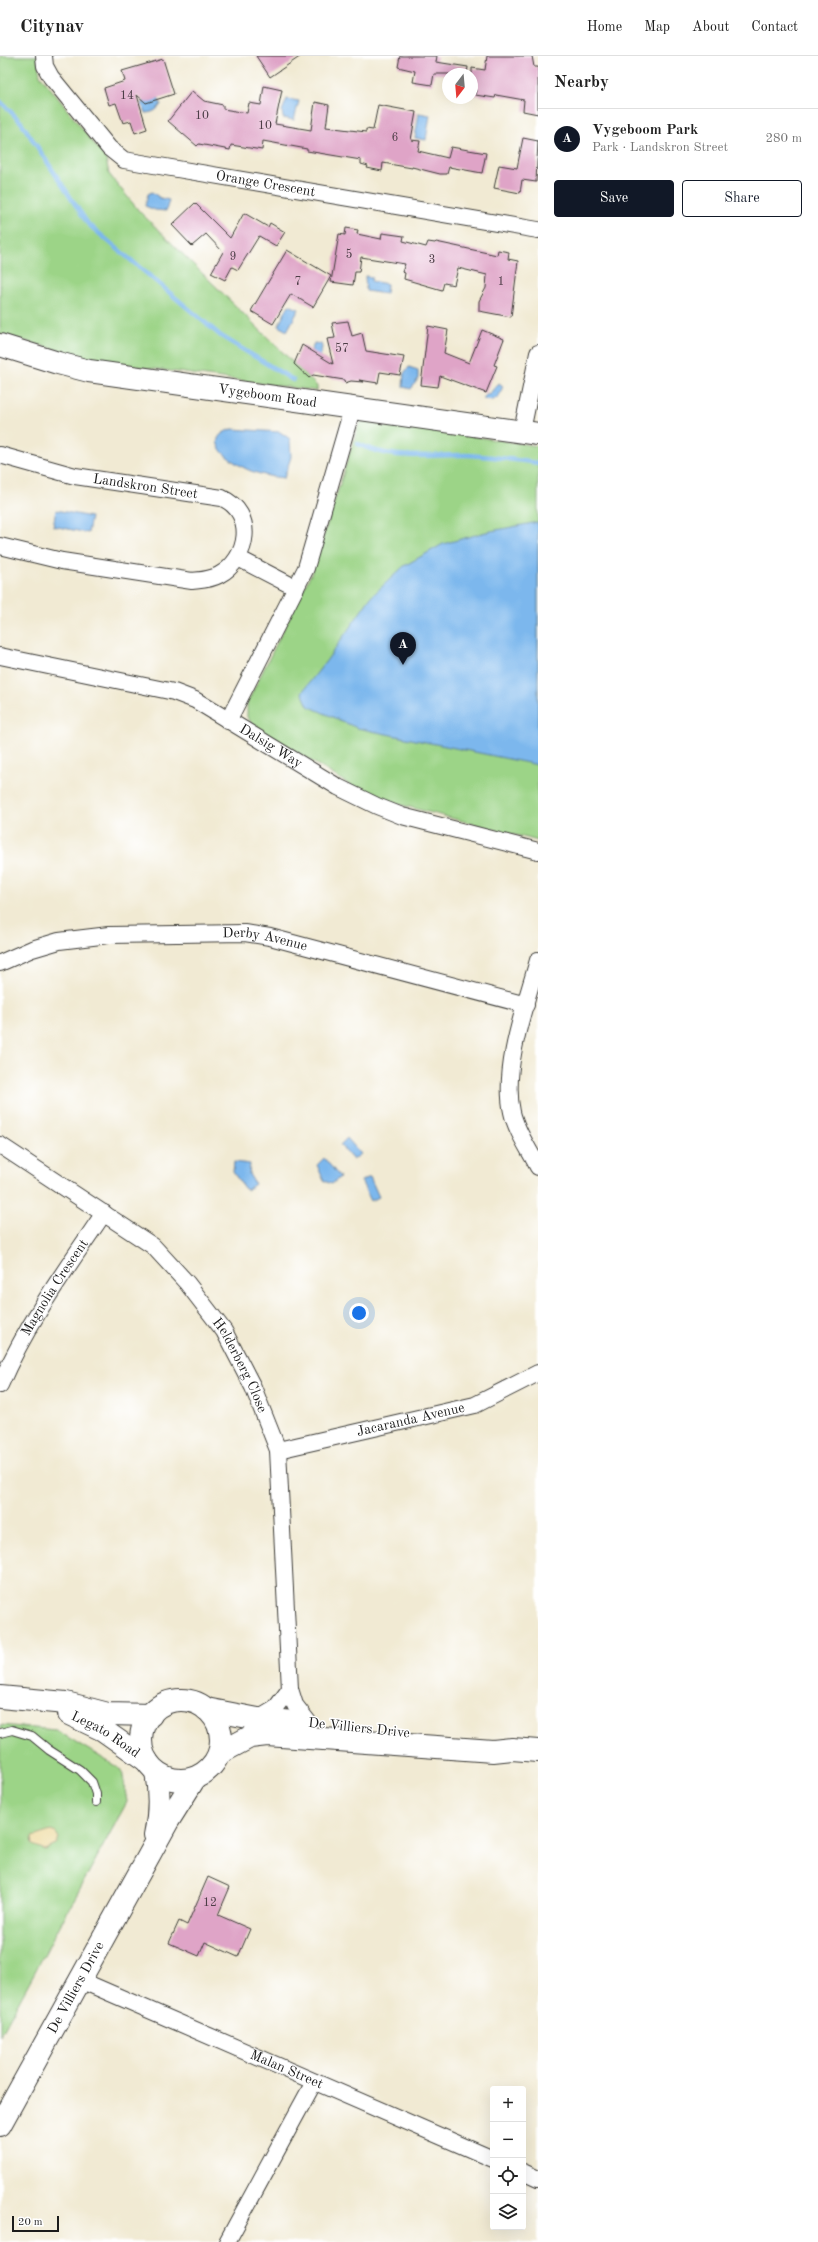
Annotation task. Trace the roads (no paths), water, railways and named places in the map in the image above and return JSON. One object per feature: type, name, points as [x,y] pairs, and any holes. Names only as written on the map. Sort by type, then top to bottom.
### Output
[{"type":"street","name":"Orange Crescent","points":[[44,56],[45,66],[50,76],[109,148],[124,160],[538,230]]},
{"type":"street","name":"Vygeboom Road","points":[[0,345],[58,363],[89,370],[530,432]]},
{"type":"street","points":[[530,432],[538,353]]},
{"type":"street","points":[[228,721],[306,568],[353,406]]},
{"type":"street","name":"Landskron Street","points":[[0,455],[75,476],[222,498],[237,508],[244,521],[243,543],[238,558]]},
{"type":"street","points":[[0,546],[62,561],[192,581],[206,580],[219,575],[238,558],[296,588]]},
{"type":"street","name":"Dalsig Way","points":[[0,656],[174,692],[195,700],[338,787],[377,806],[402,816],[538,851]]},
{"type":"street","name":"Derby Avenue","points":[[0,963],[59,941],[109,935],[245,933],[270,937],[526,1005]]},
{"type":"street","points":[[538,960],[510,1069],[509,1088],[512,1113],[520,1134],[538,1167]]},
{"type":"street","name":"Helderberg Close","points":[[0,1145],[153,1246],[187,1283],[224,1330],[253,1387],[278,1450],[290,1689],[295,1705],[309,1723]]},
{"type":"street","name":"Magnolia Crescent","points":[[0,1386],[15,1352],[38,1312],[104,1213]]},
{"type":"street","name":"Jacaranda Avenue","points":[[278,1450],[475,1405],[538,1373]]},
{"type":"street","points":[[258,1719],[275,1709],[290,1689]]},
{"type":"street","name":"Legato Road","points":[[0,1697],[66,1703],[108,1714],[150,1714]]},
{"type":"street","points":[[183,1700],[195,1703],[206,1709],[214,1717],[220,1728],[222,1740],[220,1752],[215,1764],[206,1772],[195,1778],[182,1781],[168,1778],[151,1766],[142,1749],[141,1737],[144,1725],[150,1714],[160,1706],[183,1700]]},
{"type":"street","name":"Legato Road","points":[[41,1701],[103,1730],[151,1766]]},
{"type":"street","name":"De Villiers Drive","points":[[206,1709],[258,1719],[309,1723],[470,1741],[506,1746],[512,1749]]},
{"type":"street","name":"De Villiers Drive","points":[[220,1752],[250,1737],[267,1735],[493,1750],[512,1749],[538,1751]]},
{"type":"street","name":"De Villiers Drive","points":[[151,1766],[160,1795],[159,1817],[152,1850]]},
{"type":"street","name":"De Villiers Drive","points":[[0,2125],[152,1850],[195,1778]]},
{"type":"street","name":"Malan Street","points":[[80,1980],[491,2158]]},
{"type":"street","points":[[227,2242],[314,2082]]},
{"type":"street","points":[[526,2173],[538,2179]]},
{"type":"lane","points":[[0,1733],[12,1730],[32,1736],[49,1750],[80,1770],[92,1782],[96,1794],[96,1802]]},
{"type":"water","points":[[158,98],[161,104],[158,108],[152,112],[145,113],[142,104],[145,100]]},
{"type":"water","points":[[287,99],[299,101],[294,120],[283,118],[282,111]]},
{"type":"water","points":[[419,113],[430,115],[426,140],[415,138]]},
{"type":"water","points":[[152,192],[160,198],[169,200],[166,211],[155,210],[145,206],[148,194]]},
{"type":"water","points":[[365,276],[372,277],[371,281],[387,284],[386,294],[366,291]]},
{"type":"water","points":[[289,305],[299,309],[287,331],[278,326]]},
{"type":"water","points":[[314,343],[321,344],[322,347],[319,363],[309,357]]},
{"type":"water","points":[[409,367],[418,370],[418,379],[411,389],[403,387],[404,373]]},
{"type":"water","points":[[499,383],[503,386],[499,396],[493,400],[484,399],[484,395],[490,393]]},
{"type":"water","points":[[232,429],[280,432],[290,439],[291,457],[284,478],[259,474],[244,468],[228,458],[218,445],[218,439],[222,434]]},
{"type":"water","points":[[56,510],[91,517],[88,533],[53,526]]},
{"type":"water","points":[[538,522],[538,765],[357,728],[308,706],[302,692],[327,660],[371,597],[404,566],[443,544],[486,532]]},
{"type":"water","points":[[347,1138],[361,1154],[353,1160],[340,1145]]},
{"type":"water","points":[[324,1158],[340,1177],[332,1184],[324,1181],[317,1165]]},
{"type":"water","points":[[234,1162],[250,1164],[249,1174],[255,1184],[247,1190],[233,1172]]},
{"type":"water","points":[[370,1177],[379,1197],[371,1201],[361,1181]]},
{"type":"waterway","points":[[0,101],[21,122],[88,224],[221,336],[293,380]]},
{"type":"waterway","points":[[358,444],[372,450],[399,455],[467,455],[538,463]]},
{"type":"place","name":"Vygeboom Park","points":[[403,665]]}]
